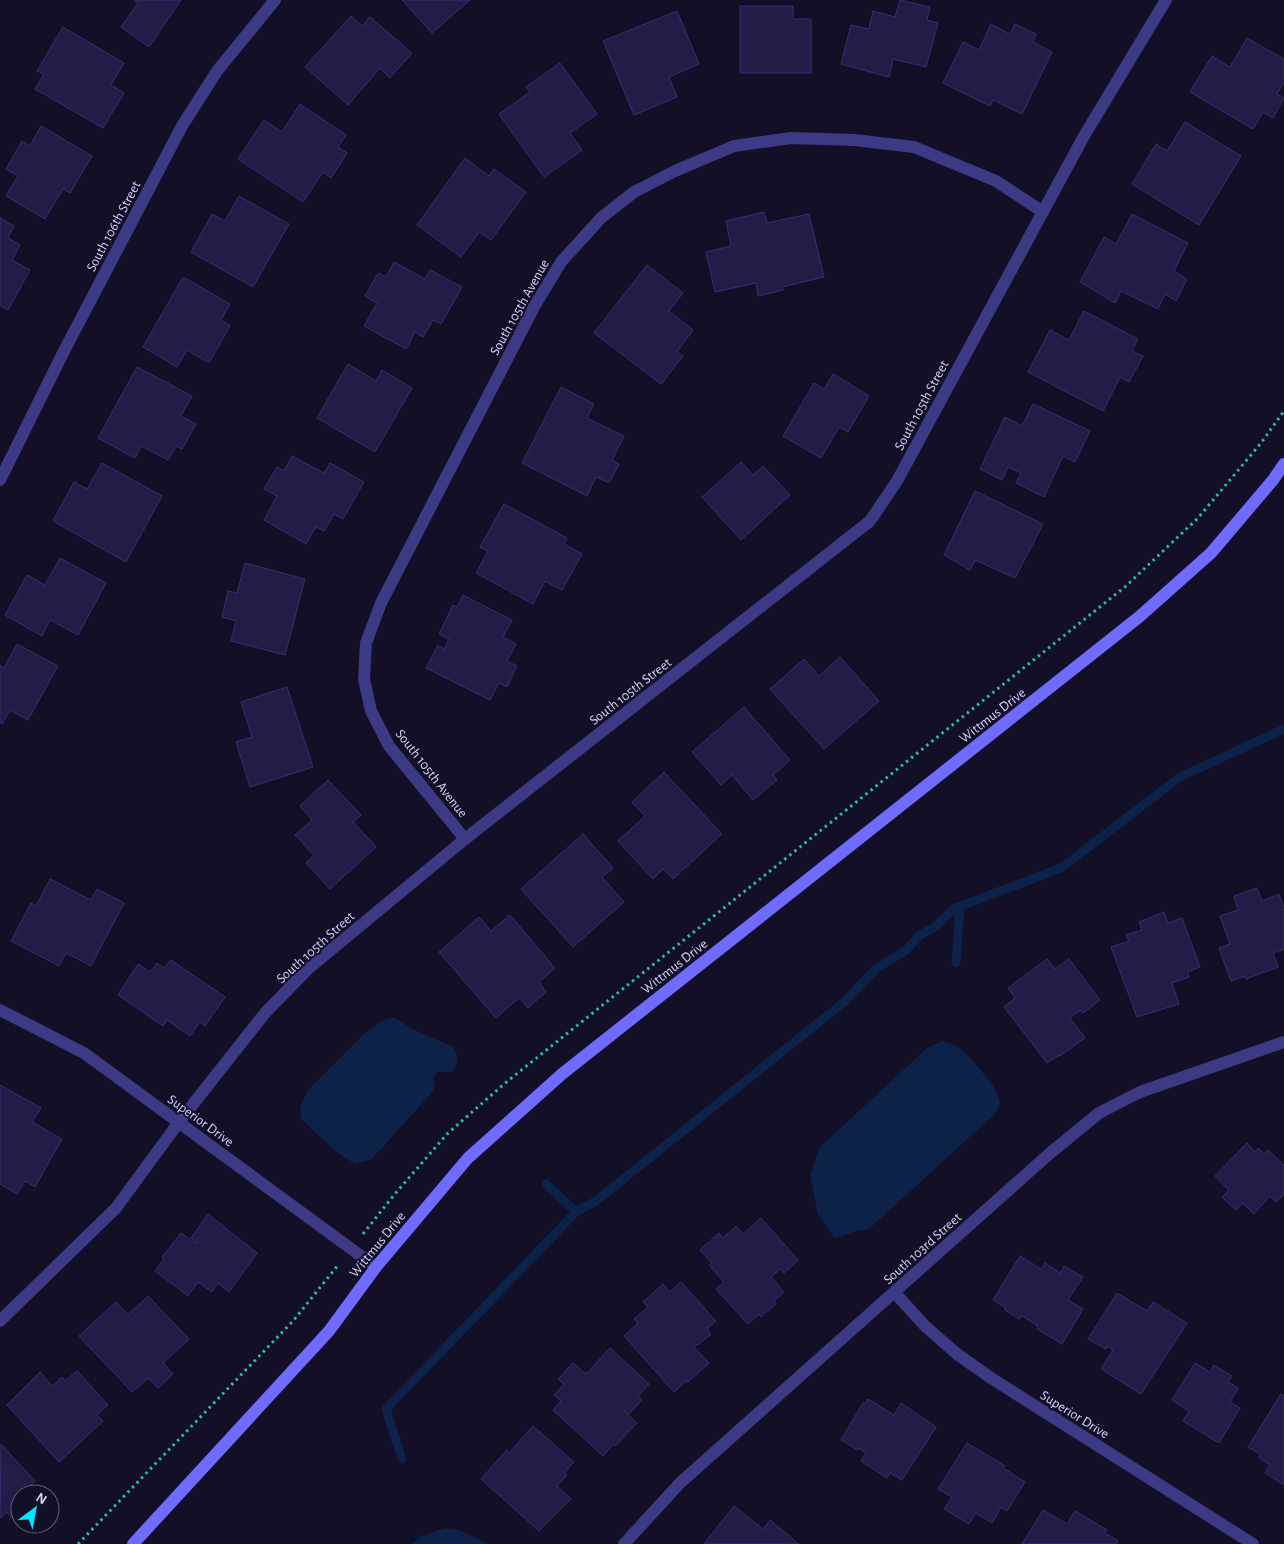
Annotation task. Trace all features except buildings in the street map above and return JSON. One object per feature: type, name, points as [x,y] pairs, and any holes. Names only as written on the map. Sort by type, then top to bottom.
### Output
[{"type":"street","name":"South 106th Street","points":[[0,480],[69,342],[182,126],[217,71],[276,0]]},
{"type":"street","name":"South 105th Street","points":[[0,1320],[116,1208],[179,1122],[265,1013],[308,969],[465,839],[870,521],[897,481],[1084,136],[1166,0]]},
{"type":"street","name":"South 105th Avenue","points":[[465,839],[388,746],[371,711],[364,679],[366,643],[380,603],[534,307],[561,262],[601,218],[634,192],[675,171],[734,146],[791,138],[854,140],[914,147],[996,182],[1043,212]]},
{"type":"street","name":"Wittmus Drive","points":[[133,1544],[329,1331],[376,1267],[468,1158],[562,1074],[1139,617],[1210,553],[1273,480],[1284,464]]},
{"type":"street","name":"Superior Drive","points":[[0,1010],[84,1053],[376,1267]]},
{"type":"street","name":"South 103rd Street","points":[[624,1544],[680,1483],[1049,1154],[1099,1113],[1140,1092],[1284,1042]]},
{"type":"street","name":"Superior Drive","points":[[895,1293],[925,1326],[957,1354],[990,1378],[1253,1544]]},
{"type":"water","points":[[394,1017],[412,1029],[452,1046],[458,1061],[453,1072],[438,1072],[433,1077],[435,1089],[372,1159],[355,1164],[336,1152],[301,1119],[300,1108],[307,1091],[364,1034],[385,1019]]},
{"type":"water","points":[[942,1041],[956,1045],[970,1057],[995,1088],[1000,1102],[996,1113],[869,1229],[853,1232],[835,1239],[818,1214],[810,1175],[820,1147],[927,1048]]},
{"type":"water","points":[[445,1528],[460,1530],[488,1544],[412,1544],[421,1536]]},
{"type":"waterway","points":[[546,1184],[576,1212],[596,1201],[844,1002],[878,967],[905,951],[919,936],[936,926],[953,909],[1061,868],[1180,777],[1284,729]]},
{"type":"waterway","points":[[956,963],[960,907]]},
{"type":"waterway","points":[[402,1459],[386,1409],[576,1212]]}]
